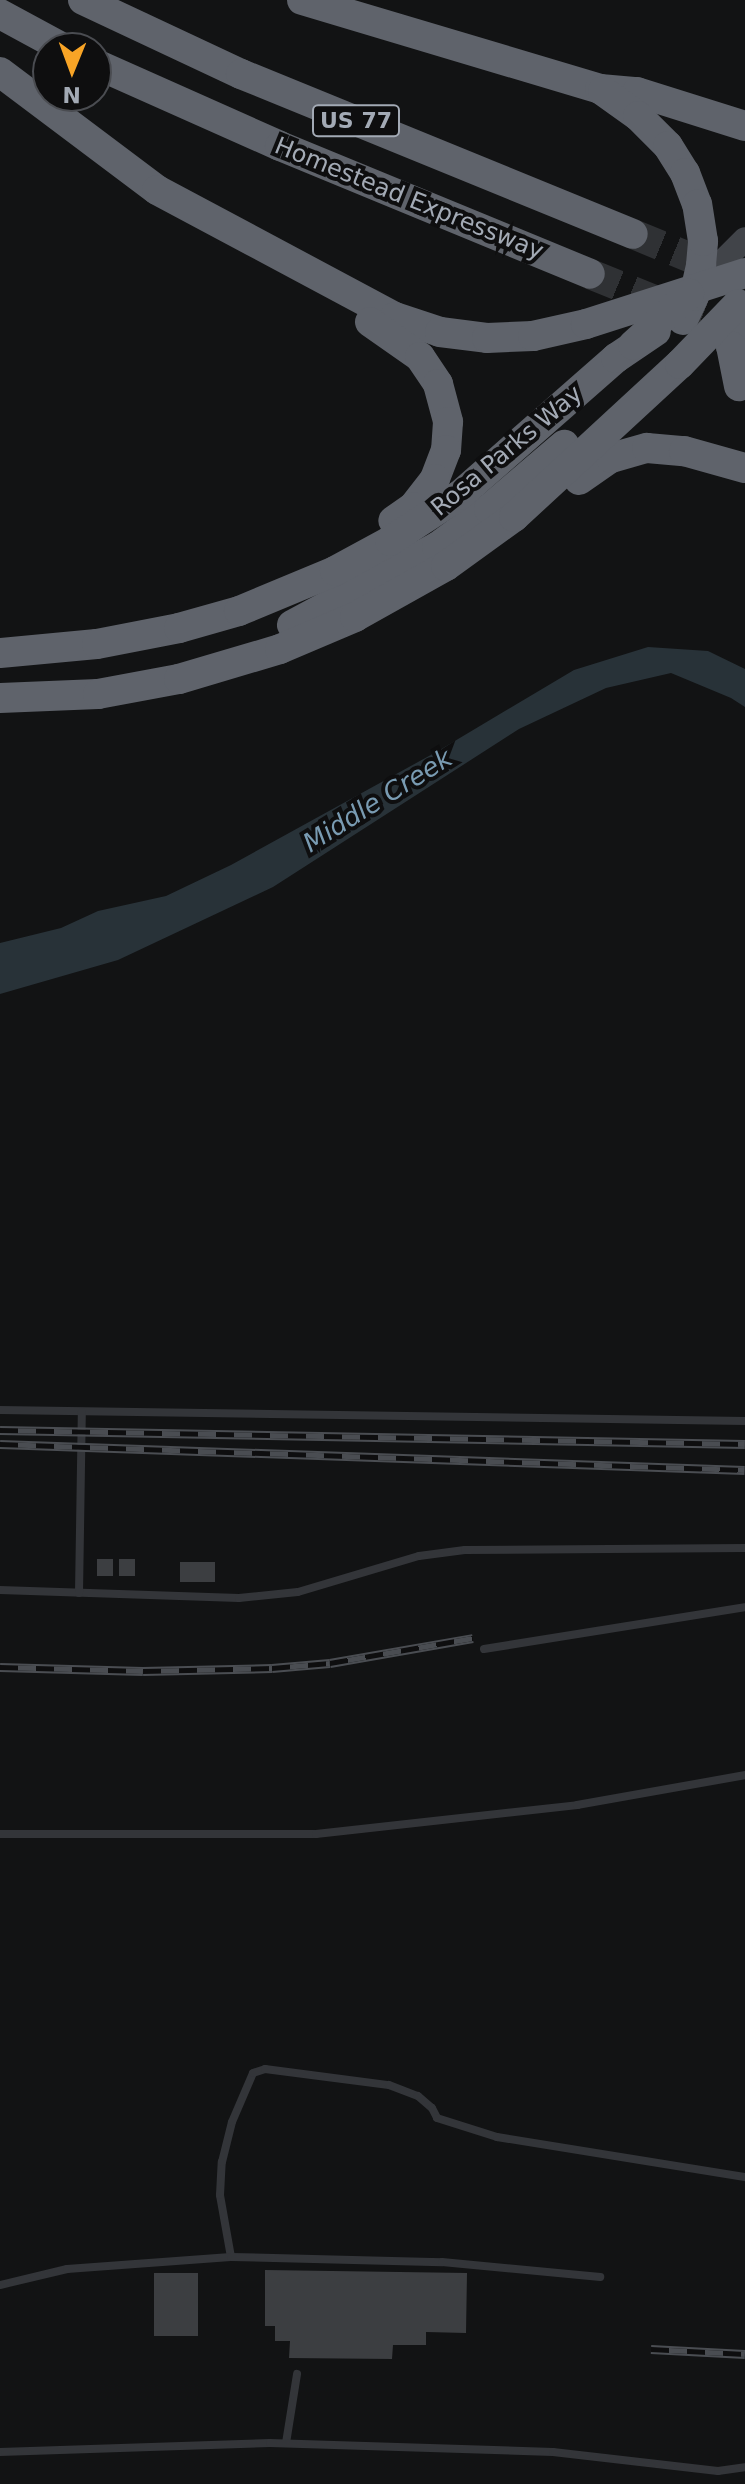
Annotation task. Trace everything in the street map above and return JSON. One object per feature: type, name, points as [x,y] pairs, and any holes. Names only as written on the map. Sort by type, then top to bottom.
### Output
[{"type":"highway","name":"US 77","points":[[83,0],[241,74],[633,234]]},
{"type":"highway","points":[[302,0],[600,89],[637,92],[745,126]]},
{"type":"highway","points":[[0,14],[33,32]]},
{"type":"highway","name":"Homestead Expressway","points":[[112,71],[280,146],[590,274]]},
{"type":"highway","points":[[0,72],[157,190],[395,317],[440,332],[478,338],[514,338],[586,324],[745,273]]},
{"type":"highway","points":[[198,674],[377,582],[455,535],[545,462],[657,355],[683,320],[696,288],[703,241],[697,204],[685,173],[668,146],[638,116],[600,89]]},
{"type":"highway","points":[[219,617],[406,512],[431,486],[446,450],[445,404],[438,384],[420,357],[365,319],[297,264]]},
{"type":"highway","name":"Rosa Parks Way","points":[[0,698],[98,694],[198,674],[318,634],[411,587],[514,517],[657,355],[696,288]]},
{"type":"highway","points":[[683,320],[743,296]]},
{"type":"highway","points":[[742,394],[731,346],[743,296]]},
{"type":"highway","name":"Rosa Parks Way","points":[[0,653],[119,641],[219,617],[326,576],[426,519],[500,463],[743,296]]},
{"type":"highway","points":[[411,587],[481,562],[594,469],[622,454],[665,448],[745,468]]},
{"type":"main road","name":"Rosa Parks Way","points":[[696,288],[745,239]]},
{"type":"lane","points":[[0,1410],[745,1421]]},
{"type":"lane","points":[[79,1593],[82,1412]]},
{"type":"lane","points":[[0,1590],[269,1596],[327,1585],[419,1556],[465,1550],[745,1548]]},
{"type":"lane","points":[[484,1649],[745,1607]]},
{"type":"lane","points":[[0,1834],[316,1834],[577,1805],[745,1775]]},
{"type":"lane","points":[[231,2257],[220,2195],[222,2162],[232,2122],[253,2073],[265,2069],[389,2085],[418,2096],[432,2108],[437,2118],[497,2137],[745,2177]]},
{"type":"lane","points":[[0,2285],[67,2269],[231,2257],[442,2262],[600,2277]]},
{"type":"lane","points":[[286,2443],[297,2374]]},
{"type":"lane","points":[[0,2452],[286,2443],[553,2452],[718,2471],[745,2469]]},
{"type":"lane","points":[[718,2471],[718,2484]]},
{"type":"water","name":"Middle Creek","points":[[648,647],[708,651],[745,669],[745,707],[671,673],[606,688],[519,729],[273,887],[118,960],[0,994],[0,943],[61,928],[98,911],[166,896],[231,865],[438,751],[574,670]]},
{"type":"building","points":[[97,1559],[113,1559],[113,1576],[97,1576]]},
{"type":"building","points":[[119,1559],[135,1559],[135,1576],[119,1576]]},
{"type":"building","points":[[180,1562],[215,1562],[215,1582],[180,1582]]},
{"type":"building","points":[[265,2270],[467,2273],[466,2333],[426,2332],[426,2345],[393,2345],[392,2359],[289,2358],[290,2341],[275,2341],[275,2326],[265,2326]]},
{"type":"building","points":[[154,2273],[198,2273],[198,2336],[154,2336]]},
{"type":"tunnel","points":[[633,234],[725,272]]},
{"type":"tunnel","points":[[590,274],[741,335]]},
{"type":"railway","points":[[0,1430],[745,1444]]},
{"type":"railway","points":[[0,1444],[745,1470]]},
{"type":"railway","points":[[0,1667],[143,1671],[272,1668],[330,1663],[473,1638]]},
{"type":"railway","points":[[651,2349],[745,2354]]}]
